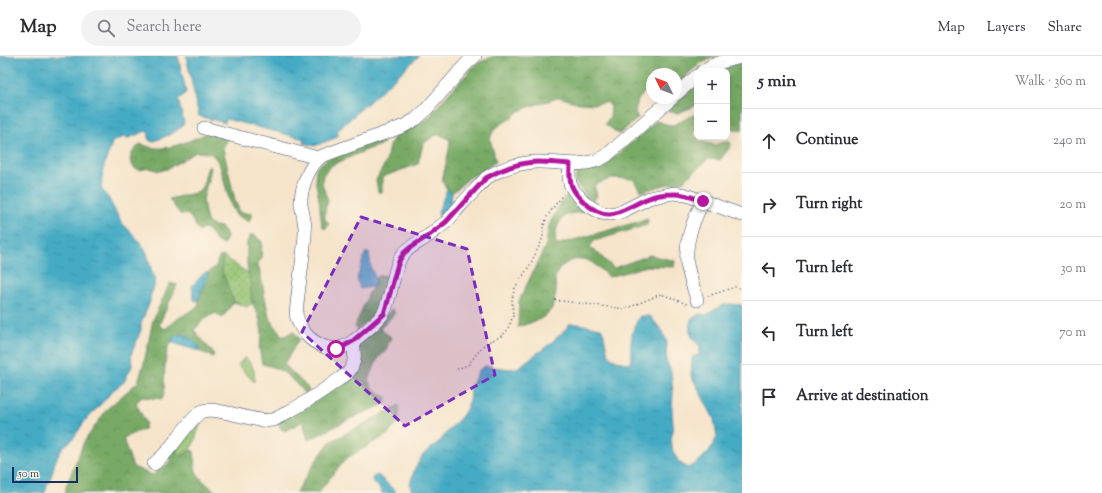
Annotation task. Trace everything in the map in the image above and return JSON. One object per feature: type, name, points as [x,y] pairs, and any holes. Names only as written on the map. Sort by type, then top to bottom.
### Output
[{"type":"street","points":[[475,56],[416,119],[404,126],[322,156],[318,158],[309,170],[301,203],[305,234],[296,315],[305,334],[313,342],[336,349],[344,346],[353,341],[384,314],[397,267],[404,253],[446,222],[486,178],[494,173],[524,164],[537,162],[570,164],[595,161],[606,156],[665,104]]},
{"type":"street","points":[[708,68],[718,63],[742,57]]},
{"type":"street","points":[[682,89],[694,79]]},
{"type":"street","points":[[204,128],[318,158]]},
{"type":"street","points":[[570,164],[570,184],[574,191],[586,204],[601,213],[610,214],[621,212],[649,198],[674,193],[703,201],[742,215]]},
{"type":"street","points":[[697,300],[688,265],[687,252],[690,232],[703,201]]},
{"type":"street","points":[[154,464],[168,450],[200,412],[208,410],[273,420],[302,404],[348,373],[355,360],[353,341]]},
{"type":"path","points":[[457,369],[468,365],[483,346],[506,332],[513,316],[512,298],[515,288],[530,265],[543,238],[543,227],[548,215],[570,184]]},
{"type":"path","points":[[555,300],[625,309],[661,294],[687,304],[735,287],[742,289]]},
{"type":"highlighted area","points":[[361,217],[467,249],[495,375],[405,426],[302,332]]},
{"type":"green space","points":[[494,56],[718,56],[699,64],[682,80],[682,68],[646,68],[646,90],[638,100],[635,112],[638,118],[619,134],[605,124],[610,117],[611,106],[606,102],[595,104],[579,103],[559,97],[522,110],[494,129],[490,139],[496,162],[469,178],[452,193],[447,189],[442,181],[450,140],[438,135],[433,136],[423,144],[418,164],[382,177],[382,192],[378,192],[376,180],[386,162],[389,146],[396,134],[428,119],[442,101],[476,64]]},
{"type":"green space","points":[[742,62],[742,131],[730,128],[730,68],[721,68]]},
{"type":"green space","points":[[694,85],[694,106],[678,113],[667,111],[674,104],[682,104],[682,96]]},
{"type":"green space","points":[[694,115],[694,140],[700,140],[714,145],[730,142],[731,146],[720,160],[708,159],[684,181],[641,192],[633,179],[612,178],[594,185],[597,196],[593,201],[585,195],[575,182],[577,172],[611,159],[656,121],[672,125]]},
{"type":"green space","points":[[208,133],[228,139],[223,148],[235,200],[240,212],[252,214],[249,222],[236,215],[230,203],[219,162],[210,153],[196,152],[167,169],[160,171],[149,168],[140,170],[134,168],[130,160],[132,153],[140,144],[153,148],[168,147],[182,144]]},
{"type":"green space","points":[[383,138],[383,144],[332,165],[323,175],[322,183],[328,201],[325,210],[325,219],[329,224],[325,229],[322,226],[315,179],[316,168],[327,159]]},
{"type":"green space","points":[[208,166],[211,168],[203,199],[205,213],[207,221],[211,225],[221,227],[225,231],[227,238],[223,245],[216,241],[212,234],[205,228],[199,231],[189,215],[180,214],[169,199],[199,192],[203,185]]},
{"type":"green space","points":[[568,194],[584,212],[569,214],[562,219],[556,229],[556,245],[648,219],[647,225],[594,241],[589,248],[598,253],[614,268],[650,255],[675,261],[674,267],[647,266],[609,277],[590,261],[577,259],[567,263],[559,269],[555,278],[555,298],[550,311],[531,323],[518,327],[519,301],[546,245],[549,225],[559,206]]},
{"type":"green space","points":[[251,235],[256,236],[262,242],[261,260],[258,263],[269,317],[283,337],[293,331],[299,339],[284,364],[307,387],[309,392],[306,395],[287,375],[270,366],[262,364],[259,347],[262,335],[261,326],[258,314],[252,303],[247,264],[247,242]]},
{"type":"green space","points":[[223,256],[222,271],[234,302],[222,318],[216,313],[205,318],[194,330],[214,354],[213,357],[199,351],[199,346],[171,342],[167,353],[164,394],[162,399],[142,397],[136,403],[146,423],[144,429],[123,438],[133,467],[153,475],[170,462],[170,456],[175,449],[180,456],[190,450],[194,451],[195,467],[198,475],[209,486],[220,493],[65,493],[67,484],[84,442],[107,409],[138,382],[144,363],[153,320],[170,283],[177,285],[159,325],[165,329],[174,321],[199,306],[198,300],[208,273],[216,266],[219,257]]},
{"type":"green space","points":[[223,256],[249,274],[252,303],[247,307],[234,302],[222,271]]},
{"type":"green space","points":[[380,275],[388,276],[388,290],[377,313],[357,330],[355,326],[369,293],[376,283],[376,278]]},
{"type":"green space","points":[[392,309],[395,313],[380,329],[391,337],[386,350],[378,359],[368,380],[373,389],[386,397],[385,404],[356,416],[308,440],[303,421],[286,431],[281,429],[278,422],[346,379],[358,342]]},
{"type":"green space","points":[[245,357],[253,368],[254,382],[238,365]]},
{"type":"green space","points":[[399,405],[399,421],[388,434],[347,458],[318,493],[296,493],[315,462],[330,442]]},
{"type":"green space","points":[[198,419],[201,421],[194,443],[190,450],[180,457],[175,449]]},
{"type":"water","points":[[0,56],[178,56],[186,91],[184,95],[178,99],[184,123],[178,129],[152,142],[148,139],[149,133],[146,131],[129,138],[123,137],[112,142],[105,163],[101,188],[109,199],[122,223],[139,240],[147,253],[152,272],[156,279],[150,297],[150,302],[141,323],[141,330],[131,355],[132,366],[124,382],[112,391],[85,421],[72,440],[63,447],[55,462],[45,493],[0,493]]},
{"type":"water","points":[[186,56],[419,56],[337,131],[339,134],[335,138],[315,146],[303,143],[304,139],[226,119],[225,123],[199,116]]},
{"type":"water","points":[[447,189],[452,193],[451,202],[442,215],[439,216],[438,212]]},
{"type":"water","points":[[365,253],[369,253],[371,267],[376,282],[373,287],[360,289],[357,279]]},
{"type":"water","points":[[205,272],[208,273],[208,276],[198,300],[195,301],[192,286]]},
{"type":"water","points":[[729,304],[742,305],[742,493],[412,493],[410,484],[415,468],[423,455],[441,440],[462,416],[468,406],[471,387],[479,370],[485,366],[510,369],[517,368],[550,344],[565,330],[569,324],[601,328],[610,356],[616,360],[631,364],[632,334],[636,322],[640,316],[650,316],[662,331],[667,342],[666,360],[671,371],[673,393],[673,426],[671,441],[673,452],[679,462],[688,468],[697,463],[710,450],[717,437],[714,419],[691,375],[692,357],[699,355],[700,346],[694,340],[690,331],[691,319],[699,314],[706,315],[721,306]]},
{"type":"water","points":[[180,334],[186,335],[193,340],[199,346],[199,351],[171,342],[173,337]]},
{"type":"water","points":[[378,475],[397,493],[382,493],[378,486],[372,481],[373,477]]},
{"type":"route","points":[[336,349],[353,341],[384,314],[397,267],[404,253],[446,222],[486,178],[494,173],[524,164],[537,162],[570,164],[570,184],[574,191],[586,204],[601,213],[610,214],[621,212],[649,198],[674,193],[686,195],[703,201]]}]
